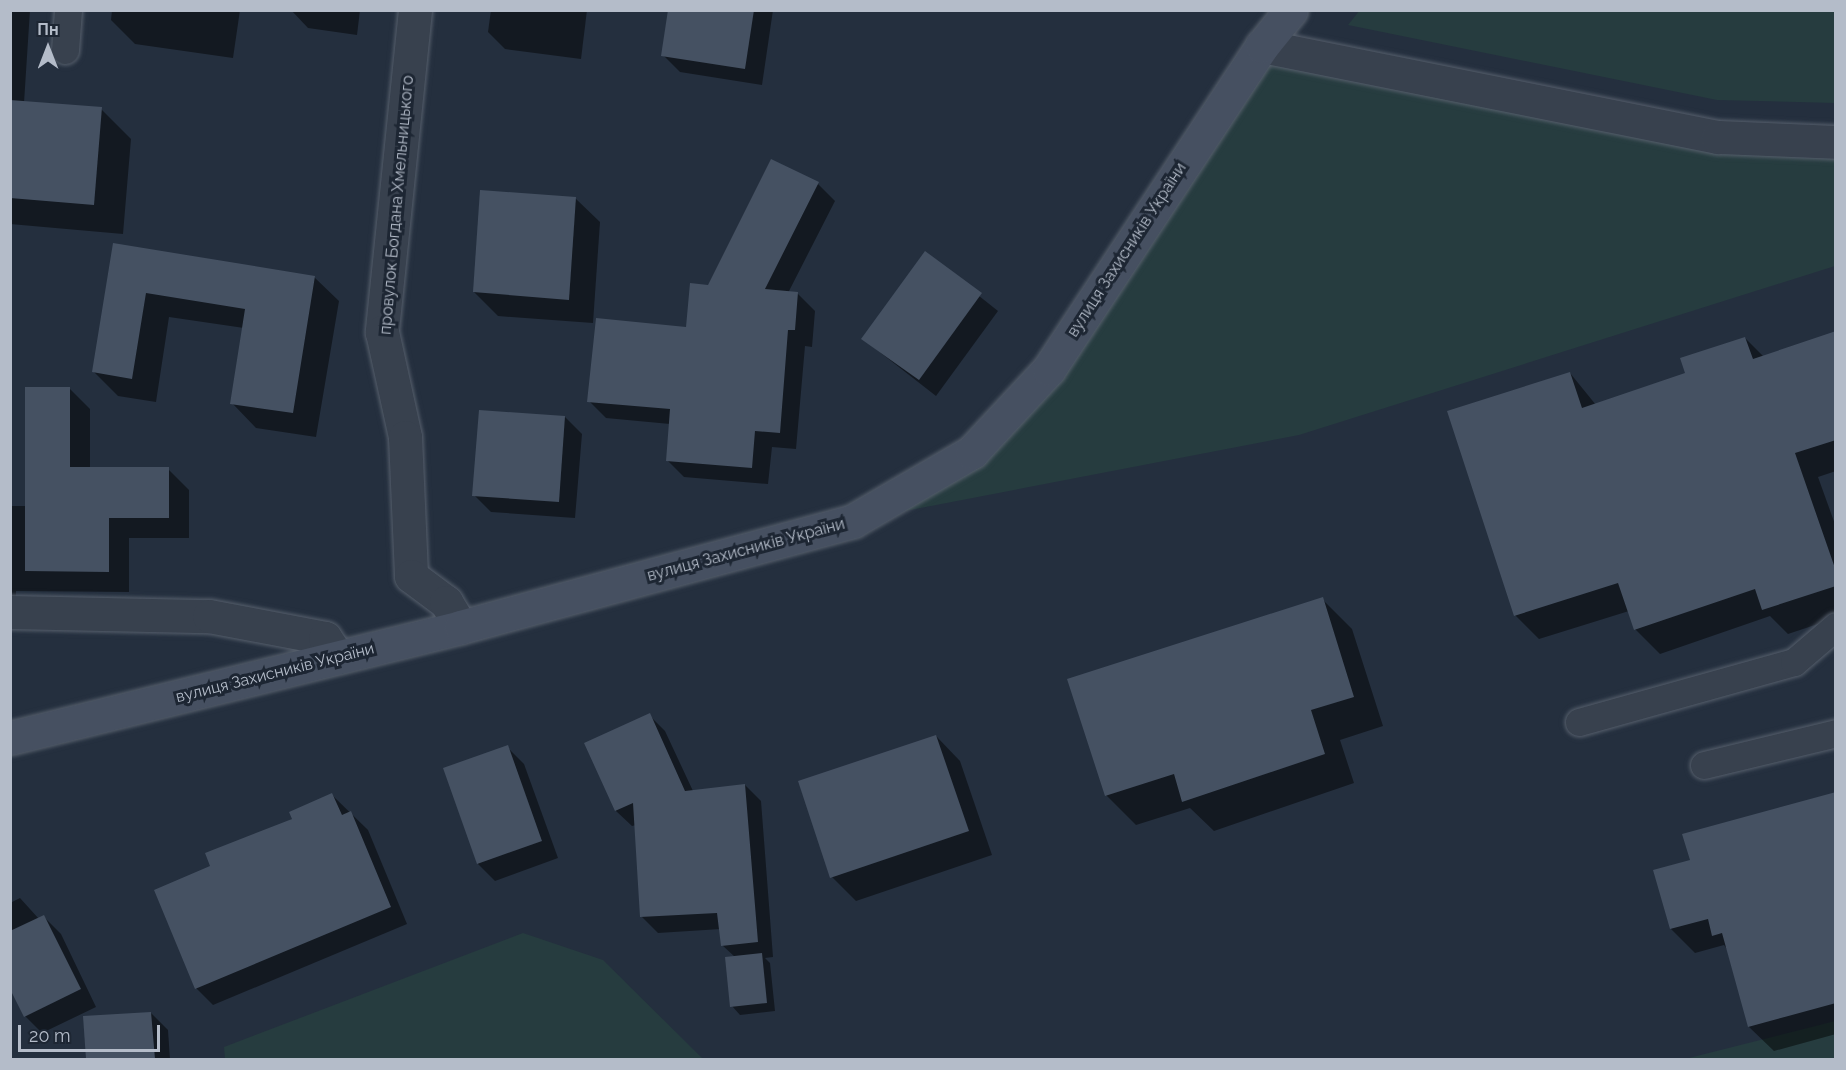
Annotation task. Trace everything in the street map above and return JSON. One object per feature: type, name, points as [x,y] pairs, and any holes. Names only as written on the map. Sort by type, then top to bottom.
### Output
[{"type":"street","name":"провулок Богдана Хмельницького","points":[[415,10],[382,332],[405,437],[411,576],[446,602],[461,627]]},
{"type":"street","name":"вулиця Захисників України","points":[[10,738],[461,627],[853,521],[972,452],[1049,369],[1262,46],[1291,10]]},
{"type":"street","points":[[1262,46],[1718,137],[1836,142]]},
{"type":"street","points":[[10,612],[209,616],[325,638],[338,657]]},
{"type":"lane","points":[[65,50],[68,10]]},
{"type":"lane","points":[[1579,722],[1794,662],[1836,626]]},
{"type":"lane","points":[[1704,765],[1836,734]]},
{"type":"green space","points":[[1360,10],[1835,11],[1835,103],[1717,100],[1348,25]]},
{"type":"green space","points":[[1262,46],[1835,142],[1835,266],[1299,435],[853,521],[972,452]]},
{"type":"green space","points":[[523,933],[603,960],[703,1059],[225,1059],[224,1047]]},
{"type":"green space","points":[[1835,1021],[1835,1059],[1685,1059]]},
{"type":"building","points":[[668,10],[754,10],[745,69],[661,56]]},
{"type":"building","points":[[10,100],[102,107],[94,205],[10,198]]},
{"type":"building","points":[[771,159],[819,182],[765,289],[798,292],[795,330],[788,330],[780,433],[755,431],[752,468],[666,461],[670,409],[587,402],[596,318],[686,327],[690,283],[708,285]]},
{"type":"building","points":[[480,190],[576,197],[569,300],[473,292]]},
{"type":"building","points":[[113,243],[315,276],[293,413],[230,404],[245,309],[146,293],[132,379],[92,372]]},
{"type":"building","points":[[925,251],[982,293],[919,380],[861,339]]},
{"type":"building","points":[[1836,331],[1836,440],[1795,453],[1836,571],[1836,586],[1762,610],[1755,589],[1634,630],[1618,583],[1514,616],[1447,411],[1570,372],[1582,408],[1685,373],[1680,358],[1745,337],[1753,359]]},
{"type":"building","points":[[25,387],[70,387],[70,467],[169,467],[169,518],[109,518],[109,572],[25,571]]},
{"type":"building","points":[[479,410],[565,416],[559,502],[472,496]]},
{"type":"building","points":[[1323,597],[1354,697],[1311,710],[1325,754],[1182,802],[1174,774],[1105,796],[1067,679]]},
{"type":"building","points":[[650,713],[685,791],[745,784],[758,942],[721,946],[717,913],[640,917],[633,803],[615,811],[584,743]]},
{"type":"building","points":[[936,735],[969,831],[830,878],[798,781]]},
{"type":"building","points":[[508,745],[542,841],[477,864],[443,768]]},
{"type":"building","points":[[1836,792],[1836,1003],[1748,1027],[1722,933],[1712,936],[1708,919],[1670,929],[1653,870],[1690,860],[1682,834]]},
{"type":"building","points":[[332,793],[342,815],[351,811],[391,907],[195,989],[154,890],[210,866],[205,853],[292,819],[289,812]]},
{"type":"building","points":[[44,915],[81,989],[24,1017],[10,989],[10,931]]},
{"type":"building","points":[[762,953],[767,1003],[730,1007],[725,957]]},
{"type":"building","points":[[151,1012],[155,1059],[86,1059],[83,1016]]}]
